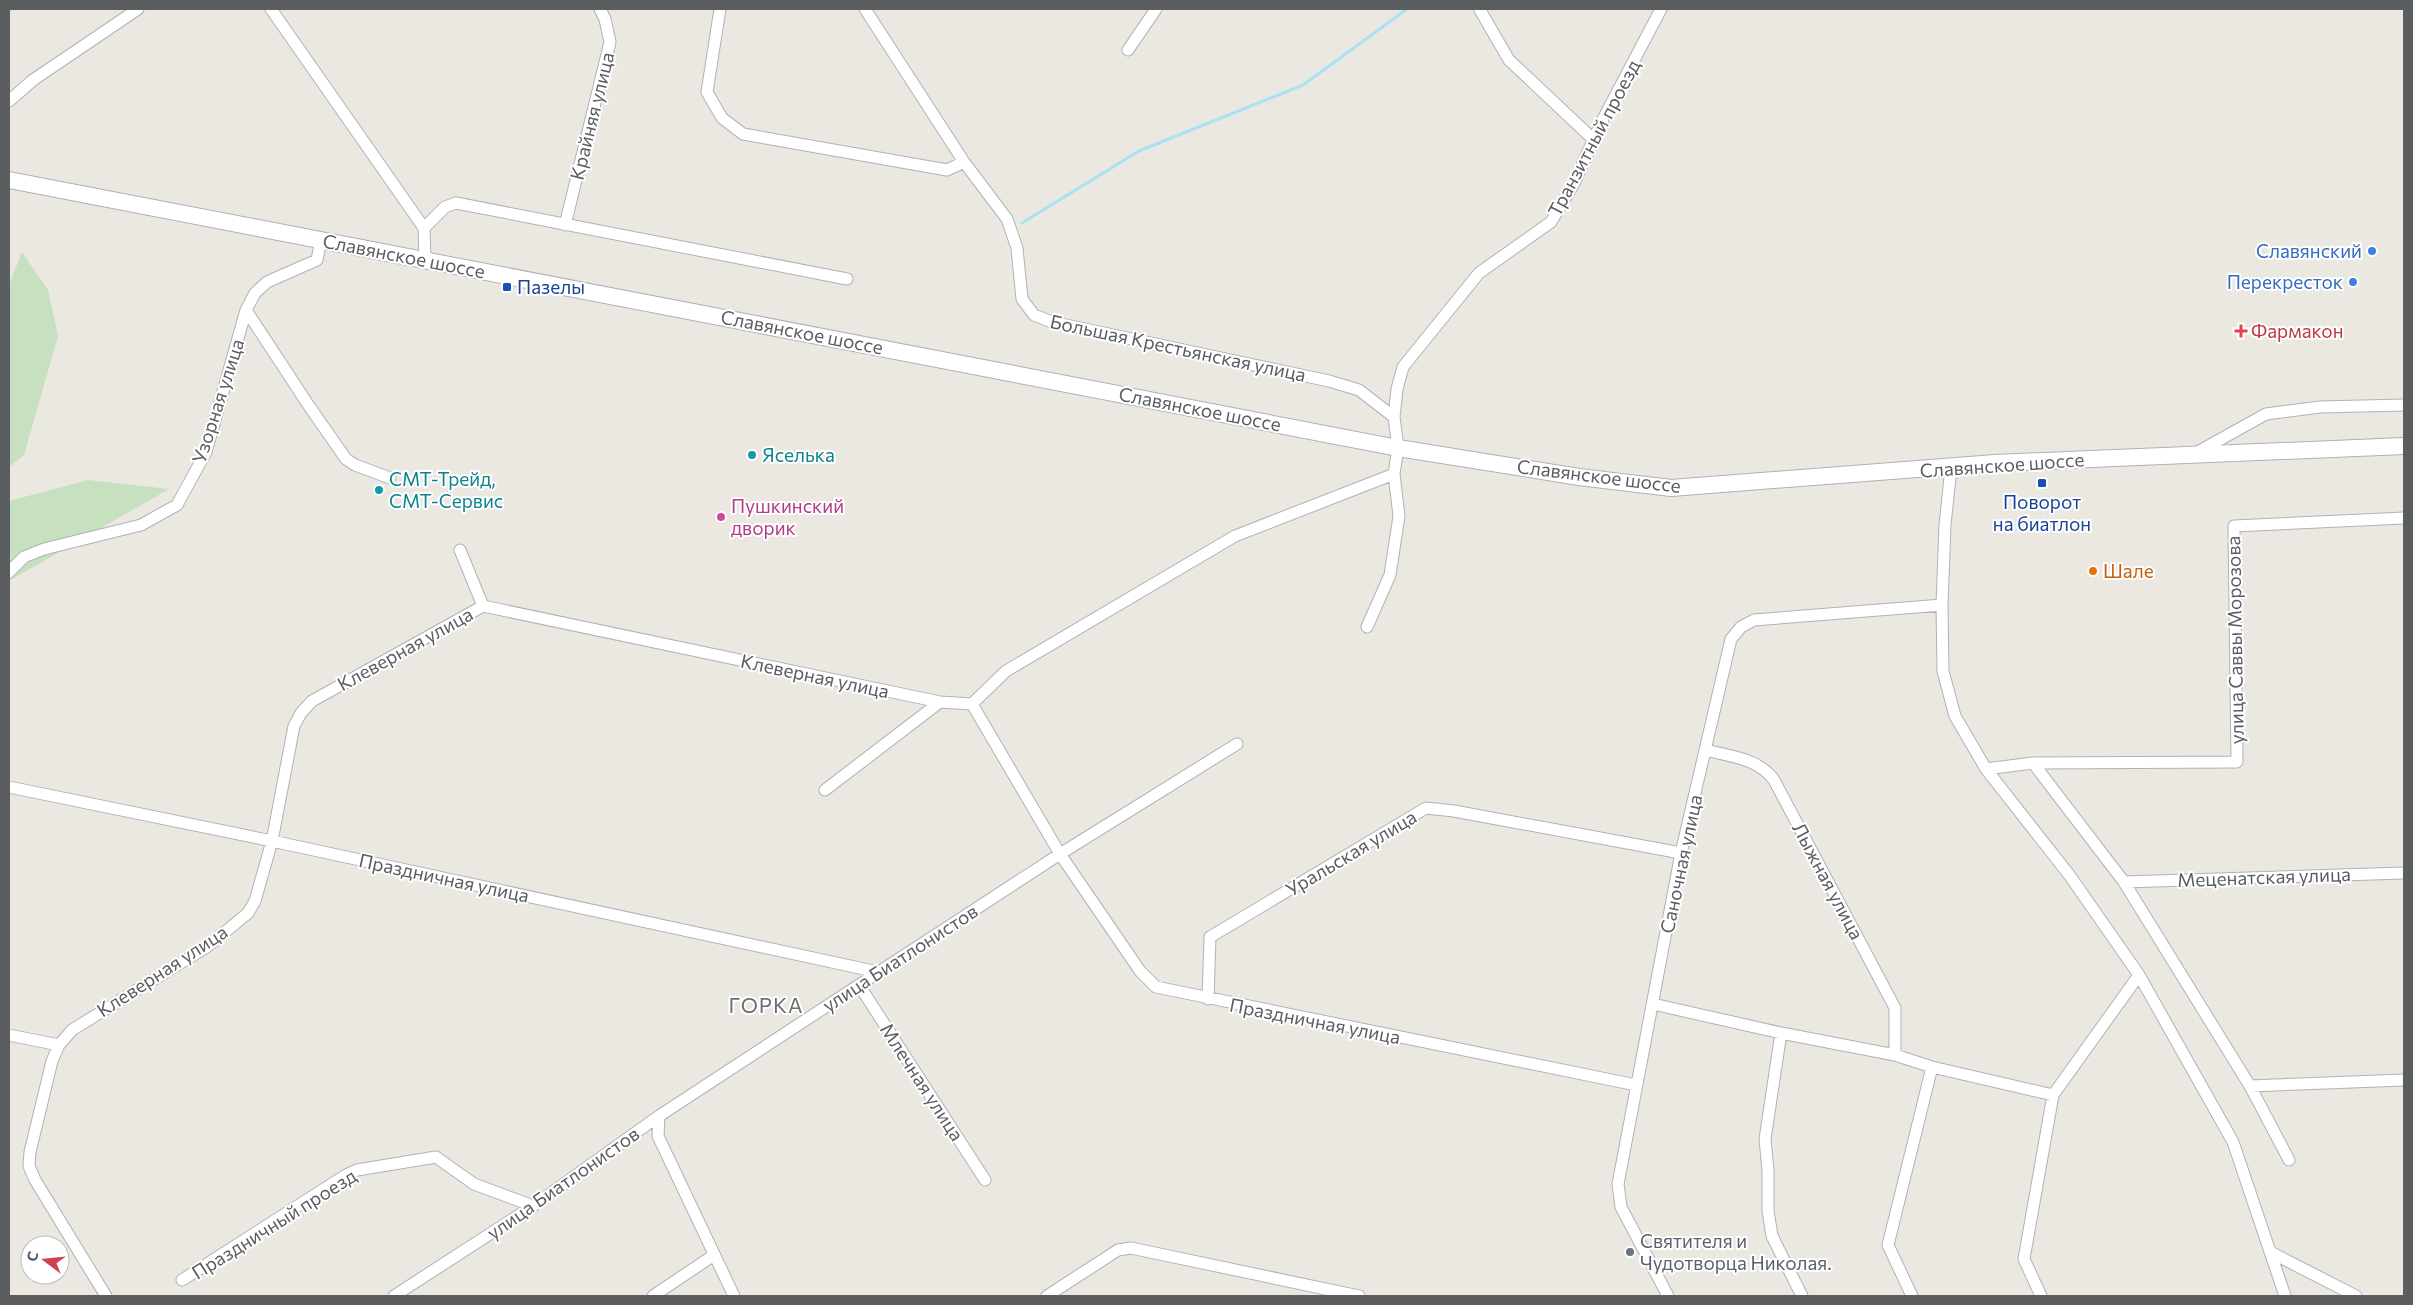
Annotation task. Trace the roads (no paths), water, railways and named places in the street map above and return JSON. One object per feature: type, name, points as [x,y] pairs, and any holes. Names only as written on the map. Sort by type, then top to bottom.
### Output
[{"type":"main road","name":"Славянское шоссе","points":[[9,180],[1398,448],[1579,477],[1670,488],[1951,468],[2194,454],[2404,446]]},
{"type":"street","points":[[9,101],[33,80],[138,9]]},
{"type":"street","points":[[271,9],[424,228],[425,259]]},
{"type":"street","name":"Крайняя улица","points":[[565,225],[610,42],[606,19],[600,9]]},
{"type":"street","points":[[720,9],[706,92],[722,118],[743,134],[947,170],[964,162]]},
{"type":"street","name":"Большая Крестьянская улица","points":[[865,9],[964,162],[1007,219],[1017,248],[1022,299],[1034,315],[1052,322],[1336,383],[1359,390],[1394,417]]},
{"type":"street","points":[[1128,50],[1156,9]]},
{"type":"street","name":"Транзитный проезд","points":[[1367,627],[1390,575],[1399,516],[1394,474],[1398,448],[1394,417],[1397,389],[1403,367],[1479,274],[1551,222],[1574,183],[1661,9]]},
{"type":"street","points":[[1480,10],[1510,60],[1594,140]]},
{"type":"street","points":[[424,228],[444,207],[456,203],[847,278]]},
{"type":"street","name":"Узорная улица","points":[[9,572],[24,556],[44,549],[141,525],[177,505],[206,452],[246,310],[255,293],[267,282],[317,260],[321,240]]},
{"type":"street","points":[[246,310],[346,459],[355,465],[390,478]]},
{"type":"street","points":[[2194,454],[2256,419],[2276,412],[2320,407],[2404,405]]},
{"type":"street","points":[[1951,468],[1945,525],[1942,605],[1943,671],[1955,716],[1986,770],[2070,876],[2138,975],[2233,1142],[2285,1296]]},
{"type":"street","points":[[972,704],[1006,671],[1235,536],[1394,474]]},
{"type":"street","name":"улица Саввы Морозова","points":[[1986,770],[2033,764],[2237,762],[2234,526],[2404,518]]},
{"type":"street","name":"Клеверная улица","points":[[460,550],[483,606]]},
{"type":"street","name":"Саночная улица","points":[[1668,1296],[1620,1207],[1618,1184],[1682,853],[1731,639],[1741,626],[1754,620],[1942,605]]},
{"type":"street","name":"Клеверная улица","points":[[106,1296],[35,1180],[29,1166],[30,1152],[52,1061],[59,1045],[72,1030],[208,946],[248,913],[255,901],[272,840],[294,726],[301,713],[312,700],[483,606],[940,702],[972,704]]},
{"type":"street","points":[[825,790],[940,702]]},
{"type":"street","name":"Праздничная улица","points":[[972,704],[1060,854],[1140,971],[1156,987],[1636,1085]]},
{"type":"street","name":"улица Биатлонистов","points":[[394,1296],[533,1206],[659,1116],[878,972],[1060,854],[1237,744]]},
{"type":"street","name":"Лыжная улица","points":[[1706,750],[1758,764],[1774,780],[1895,1008],[1895,1055]]},
{"type":"street","points":[[2033,764],[2124,882],[2250,1086],[2290,1160]]},
{"type":"street","name":"Праздничная улица","points":[[9,787],[272,840],[878,972]]},
{"type":"street","name":"Уральская улица","points":[[1208,999],[1210,936],[1426,808],[1454,811],[1682,853]]},
{"type":"street","name":"Меценатская улица","points":[[2124,882],[2404,873]]},
{"type":"street","points":[[2041,1296],[2024,1259],[2053,1096],[2138,975]]},
{"type":"street","name":"Млечная улица","points":[[859,985],[985,1180]]},
{"type":"street","points":[[1653,1004],[1781,1033],[1895,1055],[1932,1067],[2053,1096]]},
{"type":"street","points":[[1781,1033],[1765,1139],[1768,1171],[1768,1211],[1772,1236],[1802,1296]]},
{"type":"street","points":[[9,1035],[59,1045]]},
{"type":"street","points":[[1912,1296],[1888,1245],[1932,1067]]},
{"type":"street","points":[[2250,1086],[2404,1080]]},
{"type":"street","points":[[659,1116],[658,1136],[734,1296]]},
{"type":"street","name":"Праздничный проезд","points":[[182,1280],[357,1170],[436,1157],[474,1184],[533,1206]]},
{"type":"street","points":[[1047,1296],[1118,1250],[1131,1248],[1359,1296]]},
{"type":"street","points":[[2272,1253],[2356,1296]]},
{"type":"street","points":[[653,1296],[714,1255]]},
{"type":"waterway","points":[[1022,223],[1139,151],[1303,85],[1407,9]]},
{"type":"place","name":"Славянский","points":[[2372,251]]},
{"type":"place","name":"Перекресток","points":[[2353,282]]},
{"type":"place","name":"Пазелы","points":[[507,287]]},
{"type":"place","name":"Фармакон","points":[[2241,331]]},
{"type":"place","name":"Яселька","points":[[752,455]]},
{"type":"place","name":"Поворот на биатлон","points":[[2042,483]]},
{"type":"place","name":"СМТ-Трейд, СМТ-Сервис","points":[[379,490]]},
{"type":"place","name":"Пушкинский дворик","points":[[721,517]]},
{"type":"place","name":"Шале","points":[[2093,571]]},
{"type":"place","name":"Святителя и Чудотворца Николая.","points":[[1630,1252]]},
{"type":"district","name":"ГОРКА","points":[[766,1006]]}]
